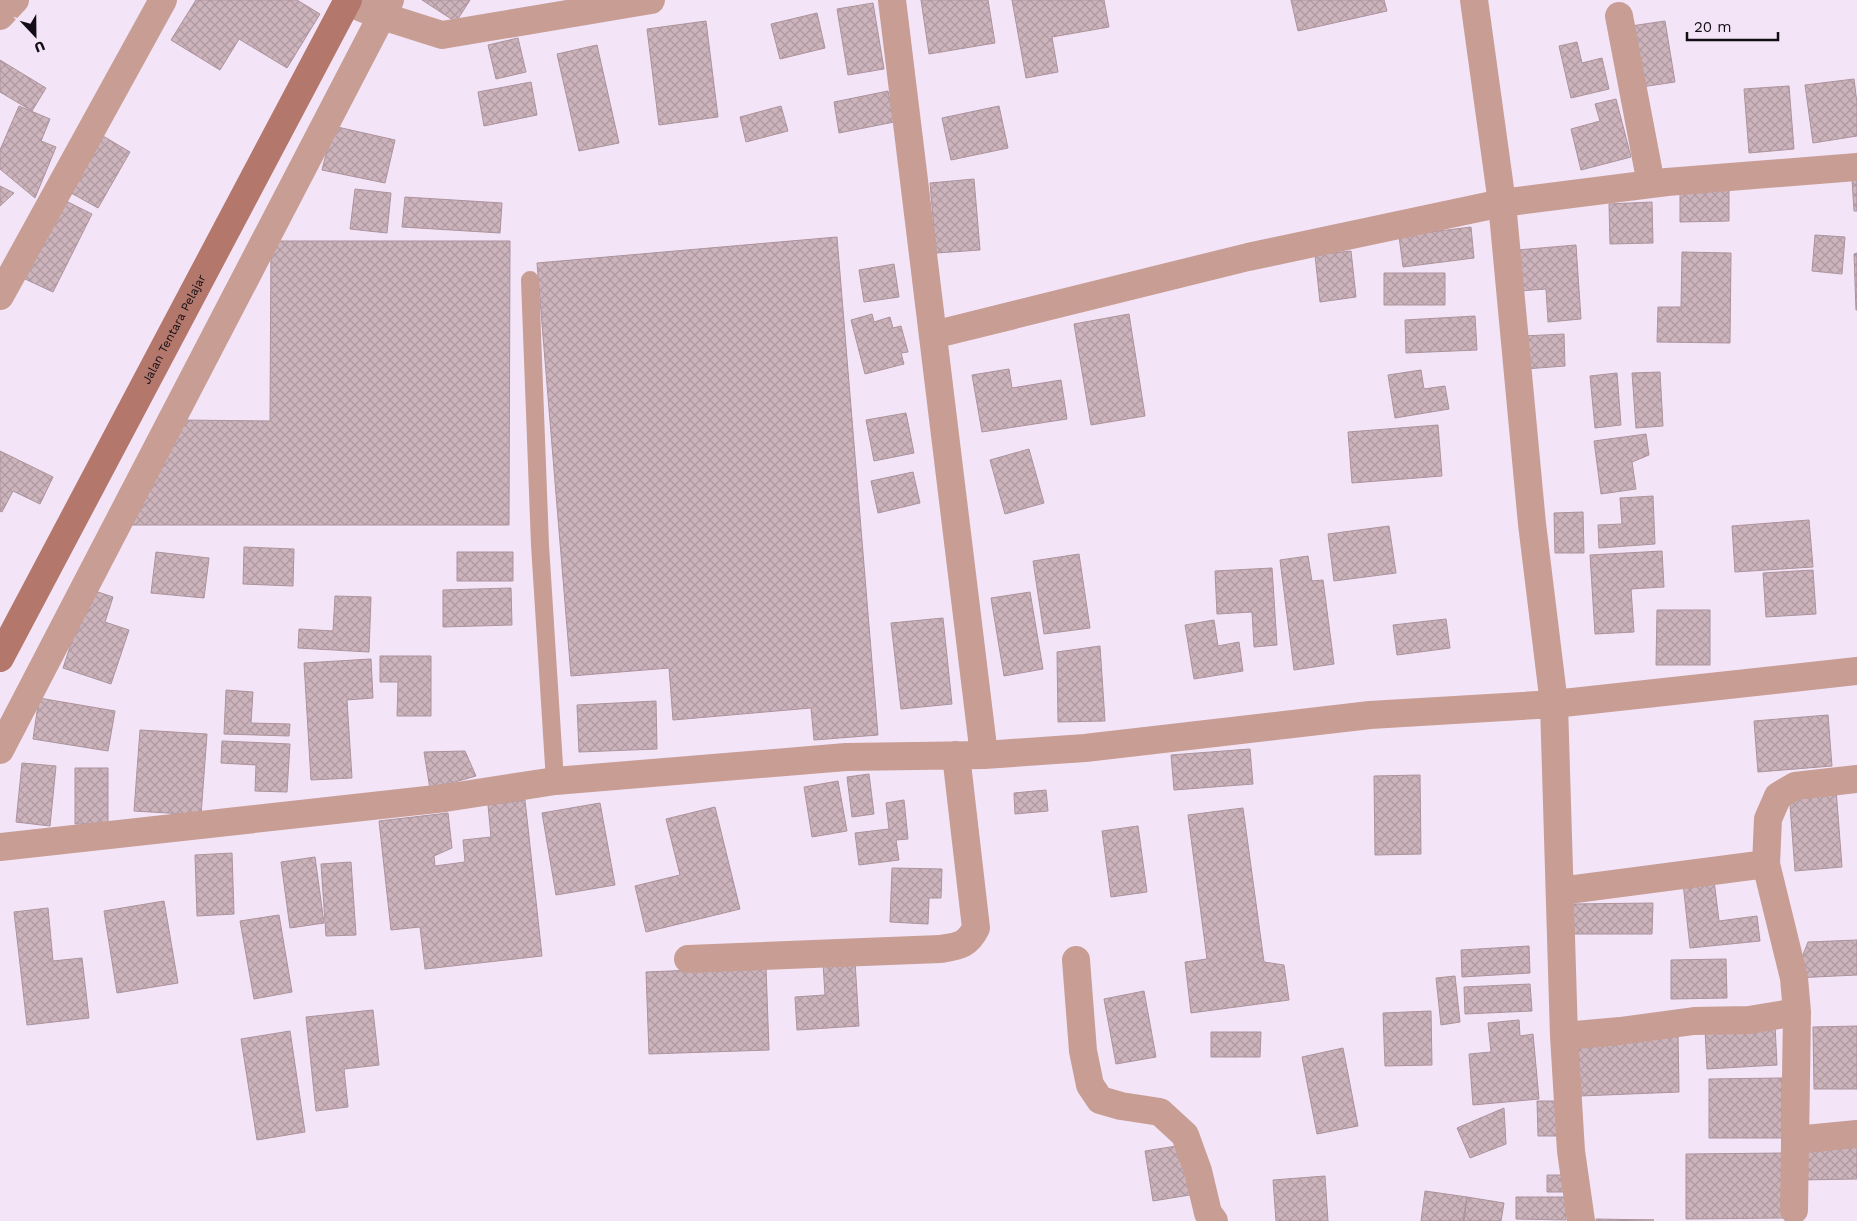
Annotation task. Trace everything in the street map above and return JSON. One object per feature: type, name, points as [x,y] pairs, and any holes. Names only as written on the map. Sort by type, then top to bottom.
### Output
[{"type":"main road","name":"Jalan Tentara Pelajar","points":[[0,658],[347,1]]},
{"type":"street","points":[[0,16],[15,0]]},
{"type":"street","points":[[0,296],[163,0]]},
{"type":"street","points":[[347,1],[386,8],[442,35],[651,0]]},
{"type":"street","points":[[892,0],[984,755]]},
{"type":"street","points":[[1474,0],[1502,203],[1532,524],[1554,704],[1564,1036],[1571,1151],[1581,1221]]},
{"type":"street","points":[[0,750],[386,8]]},
{"type":"street","points":[[1619,16],[1652,184]]},
{"type":"street","points":[[933,335],[1248,257],[1502,203],[1652,184],[1857,167]]},
{"type":"street","points":[[0,847],[446,798],[555,781],[846,757],[984,755],[1085,748],[1370,715],[1554,704],[1857,671]]},
{"type":"street","points":[[688,959],[940,949],[962,945],[971,938],[976,928],[956,755]]},
{"type":"street","points":[[1794,1210],[1797,1012],[1794,978],[1766,864],[1768,819],[1778,796],[1795,786],[1857,779]]},
{"type":"street","points":[[1560,891],[1766,864]]},
{"type":"street","points":[[1076,960],[1083,1051],[1090,1085],[1100,1100],[1121,1106],[1160,1112],[1185,1135],[1198,1171],[1208,1213],[1214,1221]]},
{"type":"street","points":[[1564,1036],[1694,1021],[1749,1020],[1797,1012]]},
{"type":"street","points":[[1795,1140],[1857,1134]]},
{"type":"lane","points":[[530,280],[540,545],[555,781]]},
{"type":"building","points":[[196,0],[297,0],[320,14],[287,68],[239,39],[220,70],[171,40]]},
{"type":"building","points":[[422,0],[470,0],[456,22]]},
{"type":"building","points":[[921,0],[988,0],[995,43],[929,54]]},
{"type":"building","points":[[1012,0],[1104,0],[1109,27],[1052,37],[1058,72],[1026,78]]},
{"type":"building","points":[[1291,0],[1384,0],[1387,11],[1298,31]]},
{"type":"building","points":[[873,3],[884,69],[848,75],[837,9]]},
{"type":"building","points":[[817,13],[825,48],[780,59],[771,24]]},
{"type":"building","points":[[706,21],[718,117],[659,125],[647,29]]},
{"type":"building","points":[[1665,21],[1675,82],[1641,87],[1631,26]]},
{"type":"building","points":[[518,38],[526,72],[496,79],[488,45]]},
{"type":"building","points":[[1577,42],[1582,63],[1602,58],[1609,89],[1571,98],[1559,46]]},
{"type":"building","points":[[597,45],[619,143],[579,151],[557,54]]},
{"type":"building","points":[[0,60],[46,88],[32,111],[0,92]]},
{"type":"building","points":[[1854,79],[1857,103],[1857,136],[1813,143],[1805,85]]},
{"type":"building","points":[[531,82],[537,115],[484,126],[478,92]]},
{"type":"building","points":[[1789,86],[1794,149],[1749,153],[1744,89]]},
{"type":"building","points":[[888,91],[894,122],[839,133],[834,102]]},
{"type":"building","points":[[1616,99],[1631,157],[1581,170],[1571,129],[1600,121],[1595,104]]},
{"type":"building","points":[[19,106],[50,119],[41,141],[56,147],[35,198],[0,169],[0,150]]},
{"type":"building","points":[[781,106],[788,131],[746,142],[740,117]]},
{"type":"building","points":[[999,106],[1008,148],[951,160],[942,118]]},
{"type":"building","points":[[333,126],[395,140],[385,183],[322,170]]},
{"type":"building","points":[[103,136],[130,152],[98,208],[71,193]]},
{"type":"building","points":[[1857,178],[1857,211],[1854,211],[1852,179]]},
{"type":"building","points":[[974,179],[980,250],[936,253],[930,183]]},
{"type":"building","points":[[0,186],[14,193],[0,206]]},
{"type":"building","points":[[355,189],[391,193],[387,233],[350,229]]},
{"type":"building","points":[[1729,189],[1729,221],[1680,222],[1680,190]]},
{"type":"building","points":[[405,197],[502,203],[500,233],[402,227]]},
{"type":"building","points":[[64,200],[92,214],[53,292],[25,279]]},
{"type":"building","points":[[1652,202],[1653,243],[1610,244],[1609,204]]},
{"type":"building","points":[[1471,227],[1474,258],[1403,267],[1399,236]]},
{"type":"building","points":[[1815,235],[1845,237],[1842,274],[1812,271]]},
{"type":"building","points":[[837,237],[878,735],[814,740],[811,708],[673,720],[669,668],[571,676],[537,263]]},
{"type":"building","points":[[271,241],[510,241],[509,525],[127,525],[179,420],[270,421]]},
{"type":"building","points":[[1576,245],[1581,319],[1548,322],[1546,289],[1519,291],[1517,250]]},
{"type":"building","points":[[1351,251],[1356,297],[1320,302],[1315,255]]},
{"type":"building","points":[[1682,252],[1731,253],[1730,343],[1657,342],[1658,307],[1681,307]]},
{"type":"building","points":[[1857,253],[1857,310],[1856,310],[1854,254]]},
{"type":"building","points":[[894,264],[899,297],[864,302],[859,270]]},
{"type":"building","points":[[1384,273],[1445,273],[1445,305],[1384,305]]},
{"type":"building","points":[[872,314],[874,322],[890,317],[893,328],[901,326],[908,352],[901,353],[904,364],[865,374],[851,320]]},
{"type":"building","points":[[1129,314],[1145,416],[1091,425],[1074,324]]},
{"type":"building","points":[[1475,316],[1477,350],[1406,353],[1405,320]]},
{"type":"building","points":[[1564,334],[1565,366],[1525,369],[1523,336]]},
{"type":"building","points":[[1009,369],[1012,388],[1061,380],[1067,419],[982,432],[972,375]]},
{"type":"building","points":[[1421,370],[1424,389],[1445,386],[1449,409],[1395,418],[1388,375]]},
{"type":"building","points":[[1660,372],[1663,426],[1636,428],[1632,373]]},
{"type":"building","points":[[1617,373],[1621,425],[1595,428],[1590,376]]},
{"type":"building","points":[[906,413],[914,453],[874,461],[866,420]]},
{"type":"building","points":[[1438,425],[1442,476],[1352,483],[1348,432]]},
{"type":"building","points":[[1646,434],[1649,455],[1632,462],[1636,489],[1601,494],[1594,441]]},
{"type":"building","points":[[1029,449],[1044,503],[1005,514],[990,460]]},
{"type":"building","points":[[0,451],[53,477],[40,504],[13,491],[2,512],[0,511]]},
{"type":"building","points":[[913,472],[920,503],[878,513],[871,481]]},
{"type":"building","points":[[1653,496],[1655,544],[1599,548],[1598,525],[1622,524],[1620,498]]},
{"type":"building","points":[[1583,512],[1584,553],[1555,553],[1554,513]]},
{"type":"building","points":[[1809,520],[1813,567],[1735,572],[1732,526]]},
{"type":"building","points":[[1389,526],[1396,573],[1334,581],[1328,534]]},
{"type":"building","points":[[244,547],[294,549],[293,586],[243,584]]},
{"type":"building","points":[[1662,551],[1664,587],[1631,589],[1634,632],[1595,634],[1590,555]]},
{"type":"building","points":[[156,552],[209,558],[204,598],[151,593]]},
{"type":"building","points":[[457,552],[513,552],[513,581],[457,581]]},
{"type":"building","points":[[1079,554],[1090,628],[1044,634],[1033,561]]},
{"type":"building","points":[[1308,556],[1312,581],[1323,580],[1334,664],[1294,670],[1280,560]]},
{"type":"building","points":[[1272,568],[1277,645],[1254,647],[1252,612],[1217,614],[1215,571]]},
{"type":"building","points":[[1813,570],[1816,614],[1766,617],[1763,573]]},
{"type":"building","points":[[511,588],[512,625],[443,627],[443,590]]},
{"type":"building","points":[[89,589],[113,597],[105,622],[129,630],[111,684],[63,668]]},
{"type":"building","points":[[1030,592],[1043,669],[1004,676],[991,598]]},
{"type":"building","points":[[335,596],[371,597],[369,652],[298,648],[299,629],[333,631]]},
{"type":"building","points":[[1657,610],[1710,610],[1710,665],[1656,665]]},
{"type":"building","points":[[943,618],[952,704],[901,709],[891,623]]},
{"type":"building","points":[[1446,619],[1450,648],[1397,655],[1393,625]]},
{"type":"building","points":[[1214,620],[1218,646],[1239,642],[1243,671],[1194,679],[1185,625]]},
{"type":"building","points":[[1100,646],[1105,721],[1058,722],[1057,652]]},
{"type":"building","points":[[380,656],[431,656],[431,716],[397,716],[398,682],[380,682]]},
{"type":"building","points":[[371,659],[373,698],[347,700],[352,778],[311,780],[304,663]]},
{"type":"building","points":[[226,690],[253,692],[251,723],[290,724],[289,736],[224,734]]},
{"type":"building","points":[[39,698],[115,711],[108,751],[33,739]]},
{"type":"building","points":[[656,701],[657,749],[579,752],[577,705]]},
{"type":"building","points":[[1828,715],[1832,766],[1758,772],[1754,721]]},
{"type":"building","points":[[140,730],[207,734],[201,815],[134,811]]},
{"type":"building","points":[[222,741],[290,744],[287,792],[255,791],[256,765],[221,763]]},
{"type":"building","points":[[1250,749],[1253,784],[1174,790],[1171,755]]},
{"type":"building","points":[[465,751],[476,776],[430,789],[424,752]]},
{"type":"building","points":[[22,763],[56,766],[50,826],[16,822]]},
{"type":"building","points":[[75,768],[108,768],[108,824],[75,824]]},
{"type":"building","points":[[869,774],[874,814],[852,817],[847,777]]},
{"type":"building","points":[[1420,775],[1421,854],[1375,855],[1374,776]]},
{"type":"building","points":[[838,781],[847,831],[812,837],[804,787]]},
{"type":"building","points":[[1836,789],[1842,867],[1795,871],[1789,792]]},
{"type":"building","points":[[1046,790],[1048,811],[1015,814],[1014,793]]},
{"type":"building","points":[[525,800],[542,956],[425,969],[420,927],[391,930],[379,821],[448,813],[452,848],[434,856],[435,866],[465,862],[463,840],[491,837],[488,805]]},
{"type":"building","points":[[904,800],[908,839],[896,840],[899,860],[859,865],[855,833],[889,829],[886,803]]},
{"type":"building","points":[[600,803],[615,885],[556,895],[542,813]]},
{"type":"building","points":[[715,807],[740,909],[646,932],[635,886],[680,875],[666,819]]},
{"type":"building","points":[[1243,808],[1264,962],[1284,965],[1289,1000],[1191,1013],[1185,962],[1207,959],[1188,815]]},
{"type":"building","points":[[1138,826],[1147,892],[1111,897],[1102,831]]},
{"type":"building","points":[[232,853],[234,914],[197,916],[195,855]]},
{"type":"building","points":[[315,857],[324,923],[290,928],[281,862]]},
{"type":"building","points":[[351,862],[356,935],[326,936],[321,864]]},
{"type":"building","points":[[892,868],[942,869],[941,898],[929,898],[928,924],[890,922]]},
{"type":"building","points":[[1714,880],[1719,921],[1757,916],[1760,941],[1690,948],[1683,883]]},
{"type":"building","points":[[164,901],[178,983],[117,993],[104,911]]},
{"type":"building","points":[[1653,903],[1652,934],[1571,934],[1571,904]]},
{"type":"building","points":[[48,908],[53,961],[82,958],[89,1018],[27,1025],[14,912]]},
{"type":"building","points":[[279,915],[292,992],[254,999],[240,921]]},
{"type":"building","points":[[1857,940],[1857,975],[1794,978],[1808,942]]},
{"type":"building","points":[[1529,946],[1530,973],[1462,977],[1461,950]]},
{"type":"building","points":[[1726,959],[1727,998],[1671,999],[1671,960]]},
{"type":"building","points":[[855,961],[859,1026],[797,1030],[795,997],[825,995],[823,963]]},
{"type":"building","points":[[766,967],[769,1050],[649,1054],[646,972]]},
{"type":"building","points":[[1455,976],[1460,1022],[1441,1025],[1436,978]]},
{"type":"building","points":[[1530,984],[1532,1011],[1465,1014],[1464,987]]},
{"type":"building","points":[[1144,991],[1156,1057],[1116,1064],[1104,999]]},
{"type":"building","points":[[373,1010],[379,1065],[344,1069],[348,1107],[316,1111],[306,1017]]},
{"type":"building","points":[[1431,1011],[1432,1065],[1385,1066],[1383,1013]]},
{"type":"building","points":[[1519,1020],[1520,1036],[1533,1034],[1539,1099],[1473,1105],[1469,1054],[1491,1052],[1488,1023]]},
{"type":"building","points":[[1775,1025],[1777,1065],[1707,1069],[1705,1029]]},
{"type":"building","points":[[1857,1026],[1857,1089],[1814,1089],[1813,1027]]},
{"type":"building","points":[[290,1031],[305,1132],[257,1140],[241,1039]]},
{"type":"building","points":[[1211,1032],[1261,1032],[1260,1057],[1211,1057]]},
{"type":"building","points":[[1678,1032],[1679,1092],[1580,1096],[1578,1035]]},
{"type":"building","points":[[1343,1048],[1358,1126],[1317,1134],[1302,1057]]},
{"type":"building","points":[[1782,1078],[1782,1138],[1709,1138],[1709,1079]]},
{"type":"building","points":[[1537,1101],[1558,1101],[1559,1136],[1538,1136]]},
{"type":"building","points":[[1504,1108],[1506,1144],[1470,1158],[1457,1128]]},
{"type":"building","points":[[1799,1138],[1857,1138],[1857,1179],[1799,1180]]},
{"type":"building","points":[[1183,1145],[1190,1195],[1153,1201],[1145,1151]]},
{"type":"building","points":[[1784,1153],[1785,1218],[1686,1219],[1686,1154]]},
{"type":"building","points":[[1547,1175],[1567,1175],[1567,1192],[1547,1192]]},
{"type":"building","points":[[1325,1176],[1328,1221],[1276,1221],[1273,1180]]},
{"type":"building","points":[[1425,1191],[1467,1197],[1464,1221],[1421,1221]]},
{"type":"building","points":[[1467,1197],[1504,1203],[1501,1221],[1463,1221]]},
{"type":"building","points":[[1516,1197],[1566,1197],[1566,1220],[1516,1219]]},
{"type":"building","points":[[1596,1219],[1654,1220],[1596,1221]]}]
